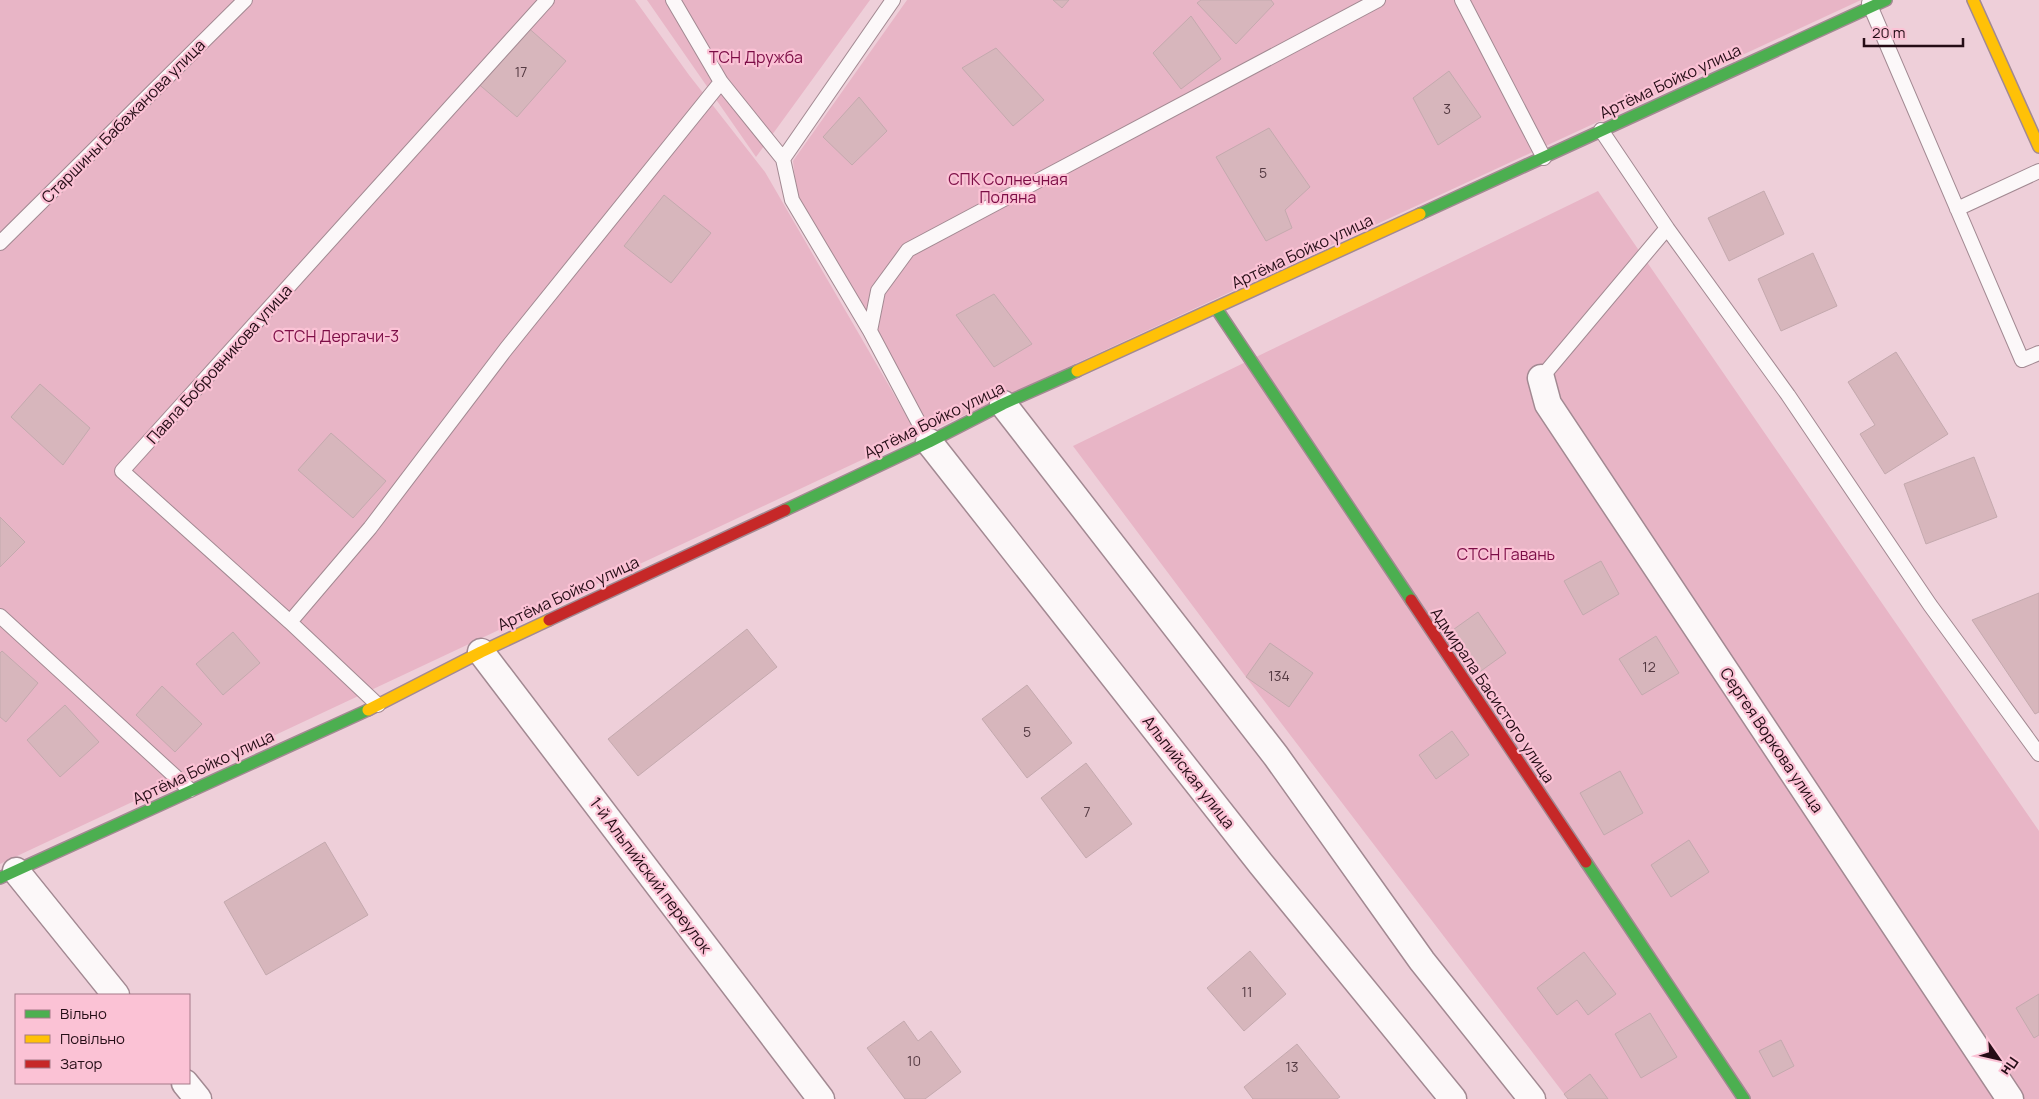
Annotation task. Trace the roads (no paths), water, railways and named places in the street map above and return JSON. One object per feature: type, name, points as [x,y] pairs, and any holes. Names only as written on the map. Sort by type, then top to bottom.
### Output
[{"type":"main road","name":"Артёма Бойко улица","points":[[8,874],[378,705],[480,652],[930,442],[1003,404],[1544,158],[1869,4],[1886,0]]},
{"type":"main road","points":[[1974,0],[2039,147]]},
{"type":"main road","name":"Адмирала Басистого улица","points":[[1216,308],[1744,1099]]},
{"type":"street","name":"Сергея Воркова улица","points":[[1541,378],[1548,404],[2010,1099]]},
{"type":"street","points":[[1003,404],[1276,756],[1422,961],[1532,1099]]},
{"type":"street","name":"Альпийская улица","points":[[930,442],[1261,864],[1453,1099]]},
{"type":"street","name":"1-й Альпийский переулок","points":[[480,652],[822,1099]]},
{"type":"street","points":[[8,874],[115,994]]},
{"type":"street","points":[[186,1084],[198,1099]]},
{"type":"lane","name":"Старшины Бабажанова улица","points":[[0,243],[245,0]]},
{"type":"lane","name":"Павла Бобровникова улица","points":[[378,705],[290,622],[122,471],[547,0]]},
{"type":"lane","points":[[673,0],[721,82],[783,159],[792,200],[870,331],[930,442]]},
{"type":"lane","points":[[783,159],[893,0]]},
{"type":"lane","points":[[870,331],[878,291],[908,250],[1378,0]]},
{"type":"lane","points":[[1462,0],[1544,158]]},
{"type":"lane","points":[[1869,4],[2022,360],[2039,353]]},
{"type":"lane","points":[[290,622],[370,528],[506,349],[721,82]]},
{"type":"lane","points":[[1601,130],[1667,228],[1788,395],[1930,605],[2039,754]]},
{"type":"lane","points":[[1957,208],[2039,172]]},
{"type":"lane","points":[[1541,378],[1612,291],[1667,228]]},
{"type":"lane","points":[[0,616],[190,790]]},
{"type":"park label","name":"ТСН Дружба","points":[[756,57]]},
{"type":"park label","name":"СПК Солнечная Поляна","points":[[1008,188]]},
{"type":"park label","name":"СТСН Дергачи-3","points":[[336,336]]},
{"type":"park label","name":"СТСН Гавань","points":[[1506,554]]}]
